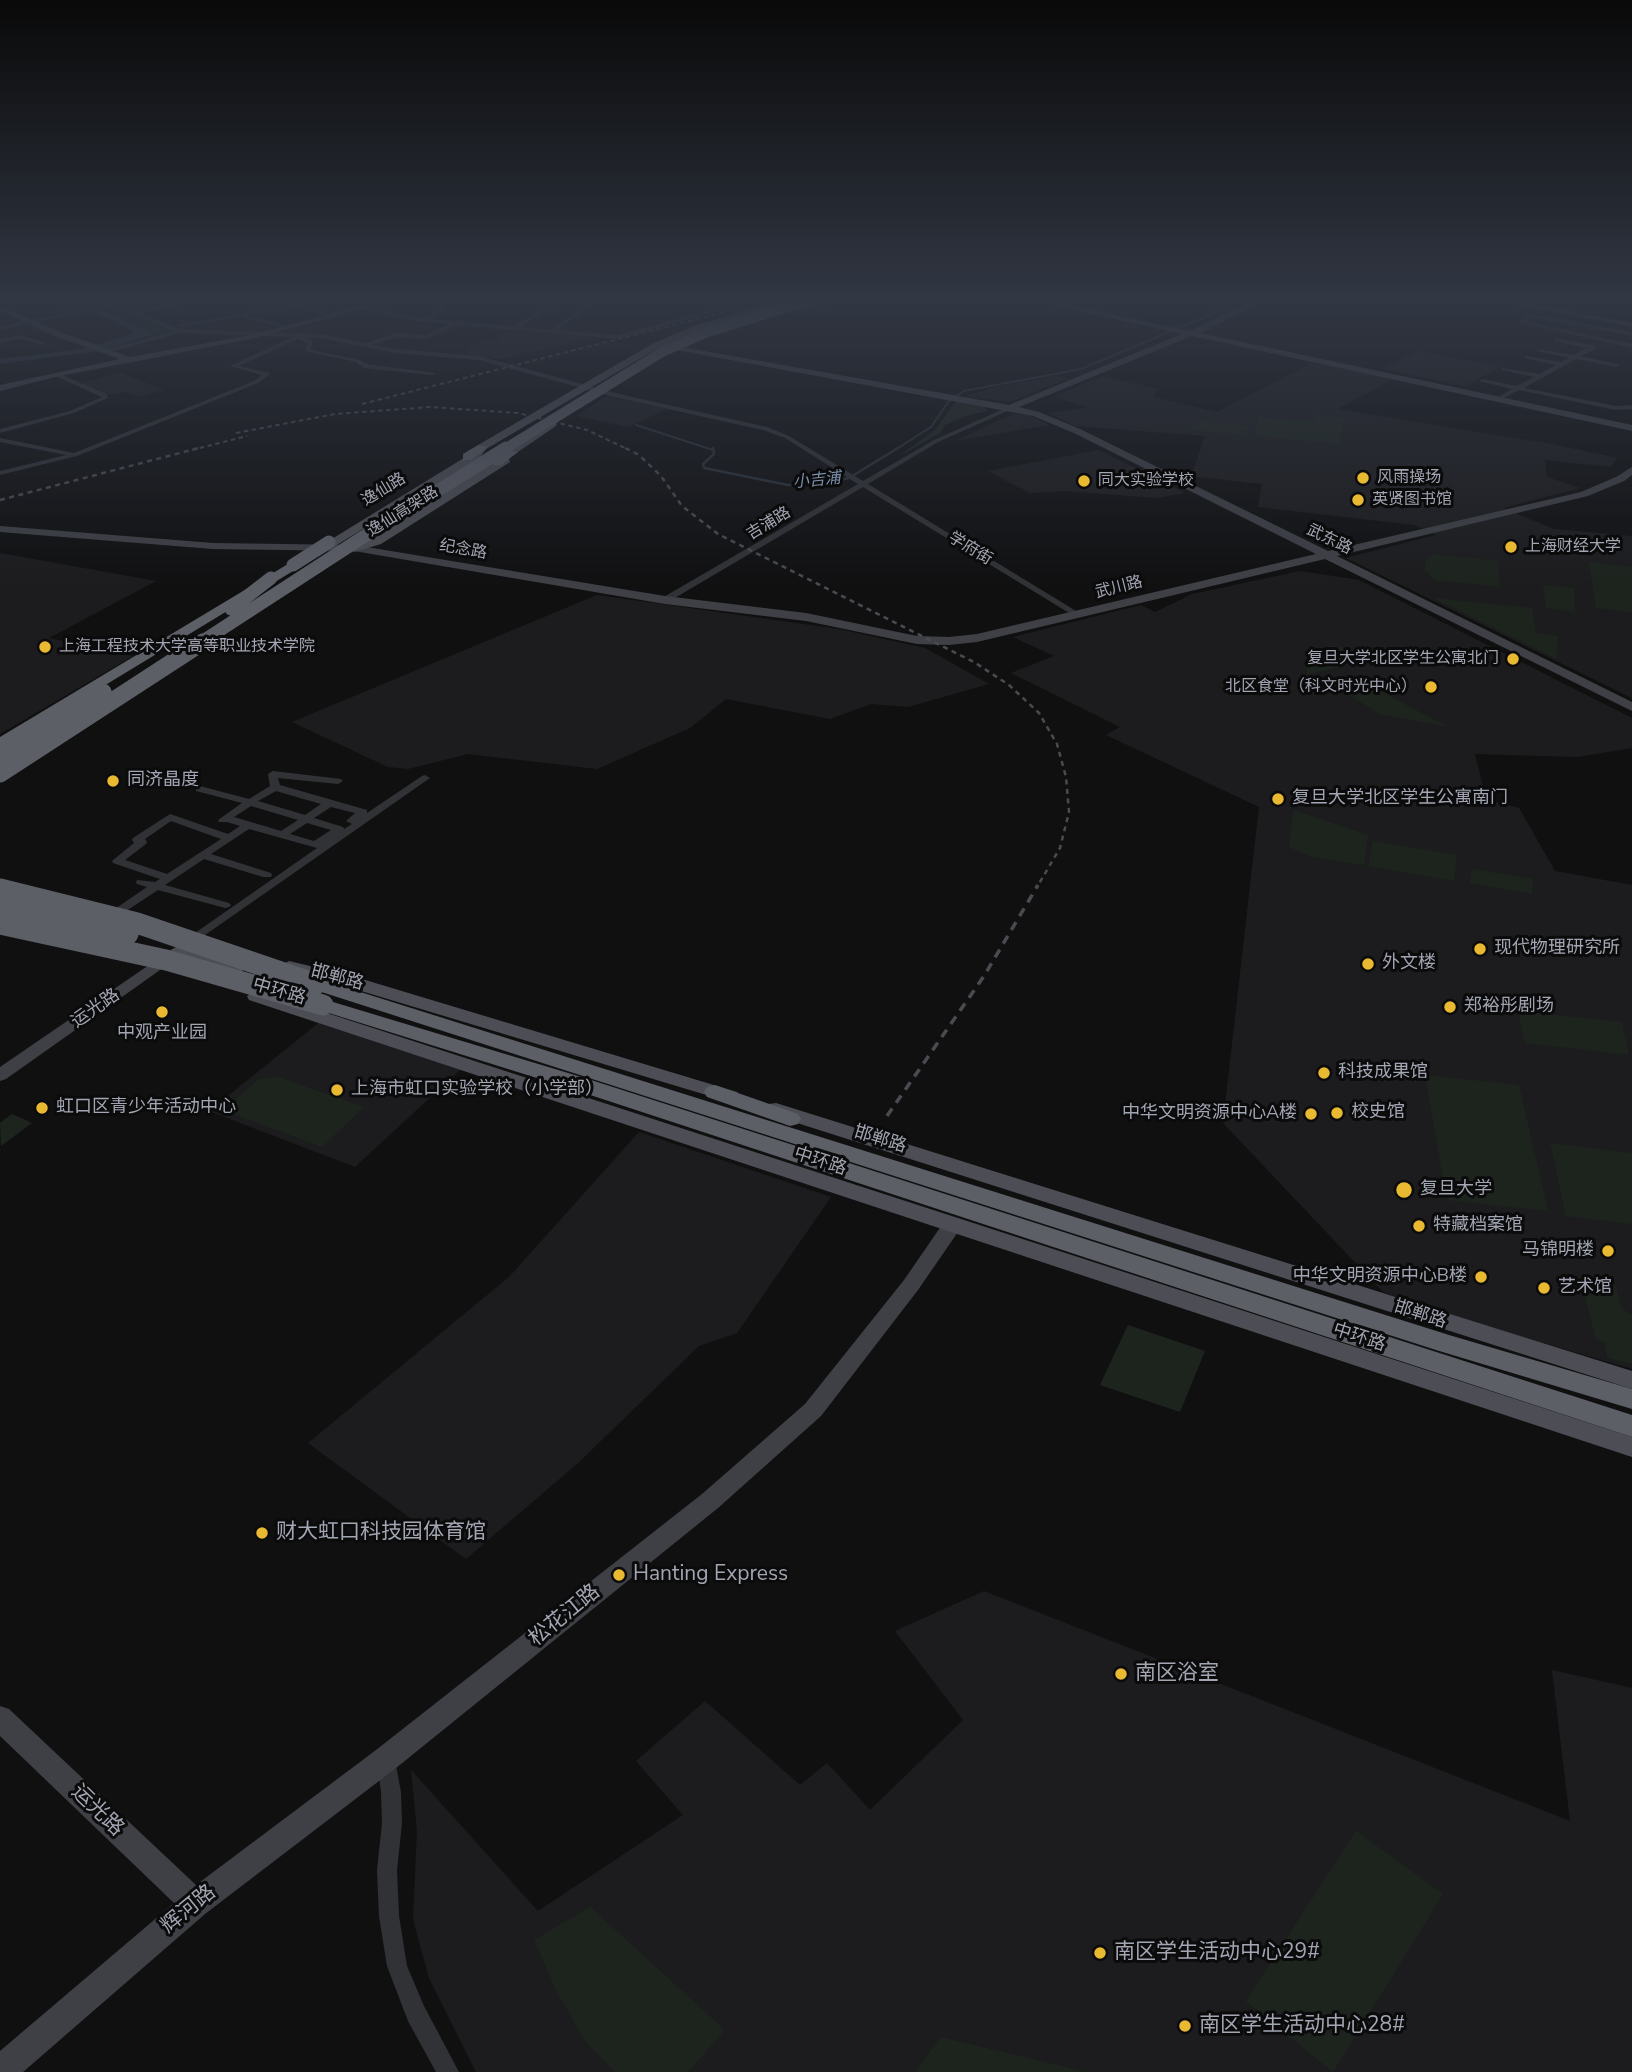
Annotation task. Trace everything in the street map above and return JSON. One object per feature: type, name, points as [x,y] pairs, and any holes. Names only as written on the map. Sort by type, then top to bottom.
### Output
[{"type":"highway","name":"逸仙高架路","points":[[0,753],[587,393]]},
{"type":"highway","name":"逸仙高架路","points":[[0,766],[169,663],[369,534],[596,393]]},
{"type":"highway","points":[[0,744],[482,447]]},
{"type":"highway","points":[[369,534],[391,526],[512,452]]},
{"type":"highway","points":[[293,565],[339,546]]},
{"type":"highway","points":[[217,621],[271,579]]},
{"type":"highway","points":[[0,775],[169,663]]},
{"type":"highway","points":[[0,889],[136,923],[319,995]]},
{"type":"highway","name":"中环路","points":[[0,907],[169,943],[319,995],[1135,1243],[1632,1399]]},
{"type":"highway","name":"中环路","points":[[0,923],[319,995]]},
{"type":"highway","points":[[0,933],[319,995]]},
{"type":"highway","name":"中环路","points":[[587,1077],[1632,1426]]},
{"type":"highway","points":[[715,1092],[960,1175],[1135,1243]]},
{"type":"main road","name":"逸仙路","points":[[0,766],[94,710],[476,455],[482,447],[532,421],[577,393]]},
{"type":"main road","points":[[339,546],[377,541],[508,458],[512,452],[603,393]]},
{"type":"main road","points":[[532,421],[545,420],[553,424]]},
{"type":"main road","name":"逸仙路","points":[[0,753],[339,546]]},
{"type":"main road","name":"逸仙路","points":[[0,775],[67,738],[94,710]]},
{"type":"main road","points":[[0,899],[120,925],[184,946]]},
{"type":"main road","points":[[0,907],[81,926],[120,925],[155,937],[156,944],[142,952],[112,950]]},
{"type":"main road","points":[[0,923],[75,937],[315,1013],[1632,1447]]},
{"type":"main road","points":[[0,933],[158,965]]},
{"type":"main road","name":"邯郸路","points":[[184,946],[268,975],[345,979],[885,1142],[1115,1218],[1632,1380]]},
{"type":"street","points":[[0,431],[72,412],[105,398],[99,393]]},
{"type":"street","points":[[0,473],[75,455],[229,393]]},
{"type":"street","name":"学府街","points":[[607,393],[765,428],[787,437],[1077,614]]},
{"type":"street","name":"武东路","points":[[924,393],[1035,414],[1077,431],[1632,707]]},
{"type":"street","name":"吉浦路","points":[[665,600],[860,482],[936,441],[1046,393]]},
{"type":"street","points":[[1477,393],[1632,426]]},
{"type":"street","points":[[1482,393],[1632,426]]},
{"type":"street","points":[[1502,397],[1510,393]]},
{"type":"street","points":[[1533,393],[1572,402],[1625,409],[1632,407]]},
{"type":"street","points":[[1572,402],[1585,394],[1578,393]]},
{"type":"street","points":[[0,440],[75,455]]},
{"type":"street","points":[[1584,494],[1620,480],[1632,470]]},
{"type":"street","points":[[1584,494],[1602,491],[1632,478]]},
{"type":"street","name":"武川路","points":[[917,640],[977,638],[1584,494]]},
{"type":"street","name":"纪念路","points":[[0,530],[213,546],[339,546],[665,600],[806,617],[917,640]]},
{"type":"street","points":[[275,787],[273,774],[338,781]]},
{"type":"street","points":[[184,946],[425,778]]},
{"type":"street","points":[[208,830],[226,818],[250,802],[275,787],[363,812],[316,845],[226,818]]},
{"type":"street","points":[[200,789],[339,829]]},
{"type":"street","points":[[282,835],[329,803]]},
{"type":"street","points":[[225,905],[117,861],[142,842],[137,840],[170,817],[229,838]]},
{"type":"street","points":[[120,925],[164,882],[248,825]]},
{"type":"street","points":[[203,855],[267,875]]},
{"type":"street","points":[[141,882],[164,882]]},
{"type":"street","name":"运光路","points":[[0,1075],[184,946]]},
{"type":"street","name":"松花江路","points":[[386,1759],[710,1501],[813,1410],[911,1285],[953,1224]]},
{"type":"street","name":"运光路","points":[[0,1718],[195,1904]]},
{"type":"street","points":[[386,1759],[392,1802],[387,1870],[389,1916],[397,1966],[416,2013],[448,2072]]},
{"type":"street","name":"辉河路","points":[[0,2071],[195,1904],[386,1759]]},
{"type":"shaded area","points":[[127,393],[155,393],[139,397]]},
{"type":"shaded area","points":[[975,393],[1032,393],[1009,402],[964,396]]},
{"type":"shaded area","name":"上海财经大学","points":[[1063,393],[1156,393],[1153,397],[1217,412],[1254,393],[1368,393],[1337,409],[1552,444],[1617,458],[1611,467],[1545,460],[1547,477],[1580,488],[1503,508],[1554,529],[1632,536],[1632,698],[1346,558],[1436,535],[1414,525],[1258,507],[1262,484],[1191,476],[1205,436],[1075,426],[1049,413],[1089,407],[1053,397]]},
{"type":"shaded area","points":[[605,397],[668,409],[628,427],[576,416]]},
{"type":"shaded area","points":[[956,401],[984,407],[988,411],[968,415],[945,425],[940,433],[896,458],[935,430]]},
{"type":"shaded area","points":[[1013,414],[1027,415],[1050,425],[954,441]]},
{"type":"shaded area","points":[[1315,414],[1345,418],[1339,444],[1254,436],[1259,417],[1300,421],[1313,420]]},
{"type":"shaded area","points":[[1195,421],[1248,426],[1245,435],[1191,430]]},
{"type":"shaded area","name":"同大实验学校","points":[[1099,450],[1185,493],[1156,498],[1066,491],[1030,493],[988,471]]},
{"type":"shaded area","name":"上海工程技术大学高等职业技术学院","points":[[0,553],[156,581],[49,638],[133,656],[0,734]]},
{"type":"shaded area","points":[[1433,554],[1498,561],[1499,587],[1435,580],[1425,571],[1425,562]]},
{"type":"shaded area","points":[[1589,562],[1632,567],[1632,612],[1596,608]]},
{"type":"shaded area","name":"复旦大学","points":[[1300,571],[1359,580],[1632,718],[1632,748],[1577,757],[1475,754],[1486,799],[1519,808],[1555,871],[1632,885],[1632,1369],[1455,1317],[1383,1292],[1223,1123],[1259,807],[1106,735],[1120,727],[1011,673],[1054,656],[1013,637],[1141,605],[1155,612],[1192,594]]},
{"type":"shaded area","points":[[1543,585],[1574,588],[1575,612],[1546,608]]},
{"type":"shaded area","points":[[597,595],[839,629],[925,648],[989,684],[908,707],[871,704],[830,719],[726,699],[690,728],[597,769],[468,754],[408,769],[388,767],[292,722]]},
{"type":"shaded area","points":[[1433,598],[1532,608],[1536,633],[1558,636],[1557,659]]},
{"type":"shaded area","points":[[1332,645],[1379,657],[1306,675],[1310,657]]},
{"type":"shaded area","points":[[1354,677],[1448,727],[1380,714],[1333,685],[1308,680]]},
{"type":"shaded area","points":[[1293,810],[1368,835],[1364,865],[1313,857],[1289,847]]},
{"type":"shaded area","points":[[1373,841],[1457,855],[1454,881],[1368,866]]},
{"type":"shaded area","points":[[1472,869],[1533,879],[1532,894],[1470,883]]},
{"type":"shaded area","points":[[1518,1011],[1622,1022],[1629,1055],[1525,1043]]},
{"type":"shaded area","name":"上海市虹口实验学校（小学部）","points":[[321,1021],[461,1069],[355,1167],[209,1111]]},
{"type":"shaded area","points":[[1425,1075],[1519,1085],[1548,1211],[1447,1200]]},
{"type":"shaded area","points":[[278,1077],[364,1107],[322,1147],[223,1110],[259,1079]]},
{"type":"shaded area","points":[[12,1114],[32,1123],[1,1146],[0,1123]]},
{"type":"shaded area","points":[[639,1132],[831,1197],[737,1333],[699,1346],[577,1464],[466,1559],[308,1443],[509,1277]]},
{"type":"shaded area","points":[[1550,1143],[1632,1153],[1632,1224],[1566,1216]]},
{"type":"shaded area","points":[[1581,1280],[1616,1286],[1621,1308],[1632,1315],[1632,1364],[1607,1358],[1605,1342],[1596,1340]]},
{"type":"shaded area","points":[[1128,1325],[1205,1351],[1180,1412],[1100,1385]]},
{"type":"shaded area","points":[[984,1591],[1570,1821],[1552,1670],[1632,1688],[1632,2072],[476,2072],[429,1978],[413,1919],[417,1831],[411,1770],[538,1911],[683,1815],[636,1761],[705,1701],[800,1785],[827,1763],[870,1810],[963,1720],[895,1631]]},
{"type":"shaded area","points":[[1356,1831],[1443,1894],[1333,2072],[1246,2001]]},
{"type":"shaded area","points":[[590,1907],[725,2030],[688,2072],[615,2072],[586,2042],[557,1992],[534,1940]]},
{"type":"shaded area","points":[[941,2037],[1086,2072],[915,2072]]},
{"type":"waterway","name":"小吉浦","points":[[895,450],[931,427],[949,401],[961,393]]},
{"type":"waterway","name":"小吉浦","points":[[636,425],[713,450]]},
{"type":"waterway","name":"小吉浦","points":[[713,448],[714,454],[703,464],[704,468],[788,485],[820,484],[849,478],[898,448]]},
{"type":"railway","points":[[362,404],[407,393]]},
{"type":"railway","points":[[236,433],[335,414],[430,407],[518,413],[587,430],[629,450]]},
{"type":"railway","points":[[192,450],[247,436]]},
{"type":"railway","points":[[0,500],[199,448]]},
{"type":"railway","points":[[625,448],[629,450]]},
{"type":"railway","points":[[629,450],[639,455],[661,476],[682,506],[718,534],[974,662],[1009,685],[1039,713],[1057,744],[1066,777],[1069,812],[1060,848],[1037,887]]},
{"type":"railway","points":[[887,1116],[984,976],[1038,885]]},
{"type":"place","name":"风雨操场","points":[[1363,478]]},
{"type":"place","name":"同大实验学校","points":[[1084,481]]},
{"type":"place","name":"英贤图书馆","points":[[1358,500]]},
{"type":"place","name":"上海财经大学","points":[[1511,547]]},
{"type":"place","name":"上海工程技术大学高等职业技术学院","points":[[45,647]]},
{"type":"place","name":"复旦大学北区学生公寓北门","points":[[1513,659]]},
{"type":"place","name":"北区食堂（科文时光中心）","points":[[1431,687]]},
{"type":"place","name":"同济晶度","points":[[113,781]]},
{"type":"place","name":"复旦大学北区学生公寓南门","points":[[1278,799]]},
{"type":"place","name":"现代物理研究所","points":[[1480,949]]},
{"type":"place","name":"外文楼","points":[[1368,964]]},
{"type":"place","name":"郑裕彤剧场‌","points":[[1450,1007]]},
{"type":"place","name":"中观产业园","points":[[162,1012]]},
{"type":"place","name":"科技成果馆","points":[[1324,1073]]},
{"type":"place","name":"上海市虹口实验学校（小学部）","points":[[337,1090]]},
{"type":"place","name":"虹口区青少年活动中心","points":[[42,1108]]},
{"type":"place","name":"校史馆","points":[[1337,1113]]},
{"type":"place","name":"中华文明资源中心A楼","points":[[1311,1114]]},
{"type":"place","name":"复旦大学","points":[[1404,1190]]},
{"type":"place","name":"特藏档案馆","points":[[1419,1226]]},
{"type":"place","name":"马锦明楼","points":[[1608,1251]]},
{"type":"place","name":"中华文明资源中心B楼","points":[[1481,1277]]},
{"type":"place","name":"艺术馆","points":[[1544,1288]]},
{"type":"place","name":"财大虹口科技园体育馆","points":[[262,1533]]},
{"type":"place","name":"Hanting Express","points":[[619,1575]]},
{"type":"place","name":"南区浴室","points":[[1121,1674]]},
{"type":"place","name":"南区学生活动中心29#","points":[[1100,1953]]},
{"type":"place","name":"南区学生活动中心28#","points":[[1185,2026]]}]
